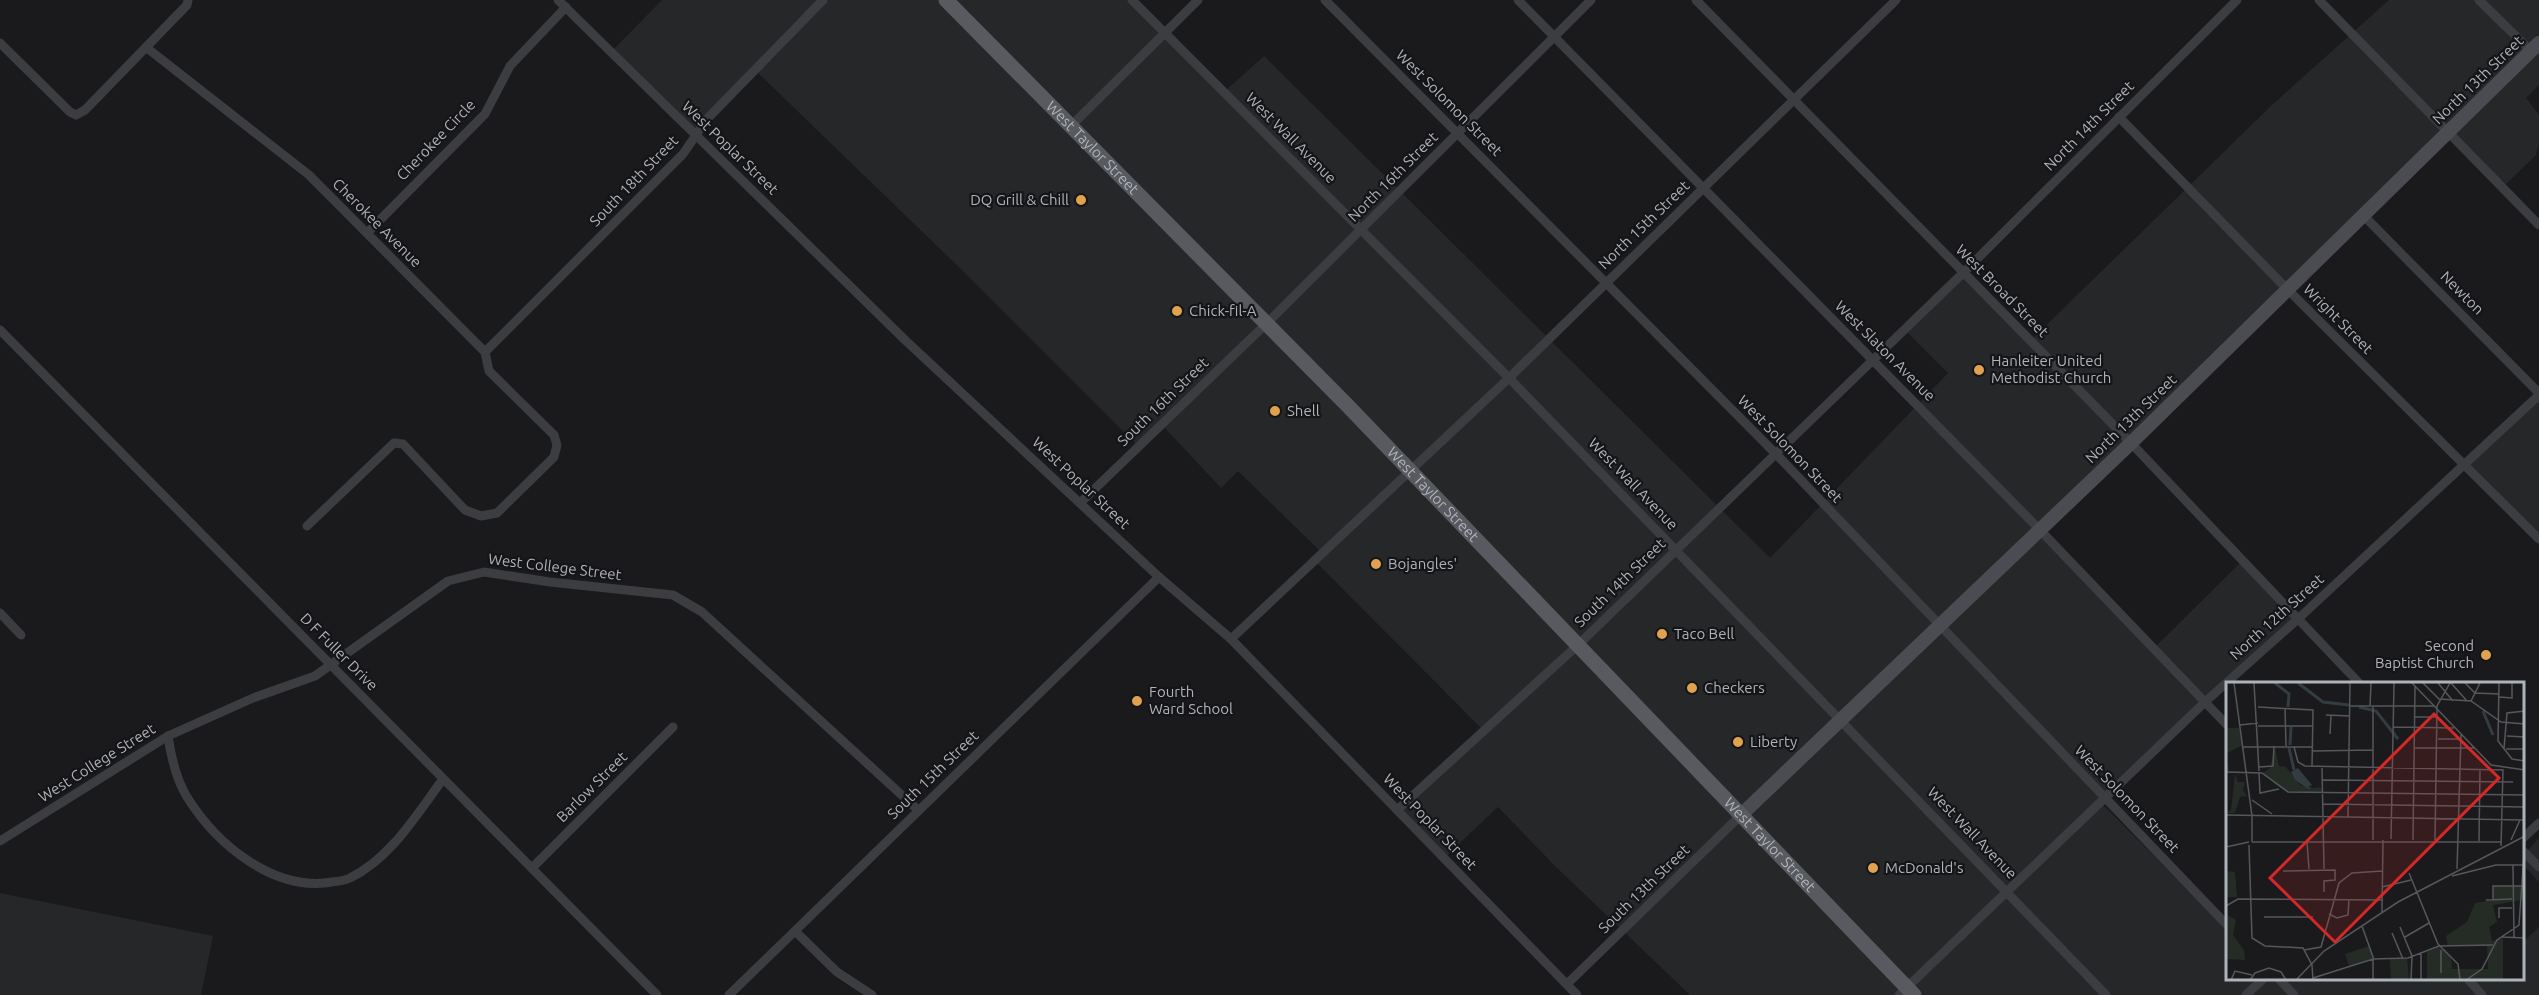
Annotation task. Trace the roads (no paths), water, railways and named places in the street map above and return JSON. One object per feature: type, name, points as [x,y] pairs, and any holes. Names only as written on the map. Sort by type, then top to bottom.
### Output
[{"type":"main road","name":"West Taylor Street","points":[[946,0],[1267,323],[1579,644],[1907,992]]},
{"type":"street","points":[[0,43],[70,112],[76,115],[85,110],[147,48],[187,5],[188,0]]},
{"type":"street","name":"West Poplar Street","points":[[558,0],[904,339],[1159,577],[1231,639],[1577,995]]},
{"type":"street","name":"South 18th Street","points":[[485,352],[683,154],[707,119],[823,0]]},
{"type":"street","name":"West Wall Avenue","points":[[1132,0],[1362,229],[1677,549],[2106,995]]},
{"type":"street","points":[[1071,126],[1198,0]]},
{"type":"street","name":"West Solomon Street","points":[[1325,0],[1776,454],[2226,924]]},
{"type":"street","name":"West Slaton Avenue","points":[[1518,0],[2039,529],[2226,724]]},
{"type":"street","name":"North 16th Street","points":[[1267,323],[1591,0]]},
{"type":"street","name":"West Broad Street","points":[[1696,0],[2131,443],[2359,682]]},
{"type":"street","name":"North 15th Street","points":[[1410,470],[1430,454],[1509,378],[1896,0]]},
{"type":"street","name":"North 14th Street","points":[[1963,273],[2237,0]]},
{"type":"street","points":[[2319,0],[2539,225]]},
{"type":"street","points":[[2479,0],[2535,47]]},
{"type":"street","name":"Cherokee Circle","points":[[367,233],[485,114],[510,66],[566,7]]},
{"type":"street","name":"North 13th Street","points":[[1741,815],[2131,443],[2535,47]]},
{"type":"street","name":"Cherokee Avenue","points":[[147,48],[309,175],[485,352],[489,371],[554,435],[558,445],[554,457],[497,513],[481,516],[465,510],[403,444],[394,443],[307,526]]},
{"type":"street","name":"Wright Street","points":[[2119,117],[2287,289],[2539,539]]},
{"type":"street","name":"Newton","points":[[2363,215],[2539,394]]},
{"type":"street","name":"South 14th Street","points":[[1397,810],[1579,644],[1963,273]]},
{"type":"street","name":"South 16th Street","points":[[1080,503],[1267,323]]},
{"type":"street","name":"D F Fuller Drive","points":[[0,330],[657,995]]},
{"type":"street","name":"North 12th Street","points":[[2227,682],[2539,394]]},
{"type":"street","points":[[1231,639],[1410,470]]},
{"type":"street","name":"West College Street","points":[[0,841],[168,736],[253,698],[315,676],[448,581],[484,572],[550,582],[673,595],[702,612],[918,810]]},
{"type":"street","name":"South 15th Street","points":[[729,995],[1159,577]]},
{"type":"street","points":[[0,613],[21,635]]},
{"type":"street","name":"North 12th Street","points":[[1907,992],[2007,891],[2226,683]]},
{"type":"street","name":"Barlow Street","points":[[532,868],[674,727]]},
{"type":"street","points":[[168,736],[172,761],[186,796],[210,828],[240,855],[276,878],[313,885],[349,879],[376,862],[405,831],[443,778]]},
{"type":"street","name":"South 13th Street","points":[[1567,984],[1741,815]]},
{"type":"street","points":[[2524,838],[2539,823]]},
{"type":"street","points":[[2524,850],[2539,867]]},
{"type":"street","points":[[795,931],[837,972],[872,995]]},
{"type":"street","points":[[2246,995],[2262,980]]},
{"type":"street","points":[[2280,980],[2294,995]]},
{"type":"street","points":[[2469,980],[2482,995]]},
{"type":"place","name":"DQ Grill & Chill","points":[[1081,200]]},
{"type":"place","name":"Chick-fil-A","points":[[1177,311]]},
{"type":"place","name":"Hanleiter United Methodist Church","points":[[1979,370]]},
{"type":"place","name":"Shell","points":[[1275,411]]},
{"type":"place","name":"Bojangles'","points":[[1376,564]]},
{"type":"place","name":"Taco Bell","points":[[1662,634]]},
{"type":"place","name":"Second Baptist Church","points":[[2486,655]]},
{"type":"place","name":"Checkers","points":[[1692,688]]},
{"type":"place","name":"Fourth Ward School","points":[[1137,701]]},
{"type":"place","name":"Liberty","points":[[1738,742]]},
{"type":"place","name":"McDonald's","points":[[1873,868]]}]
